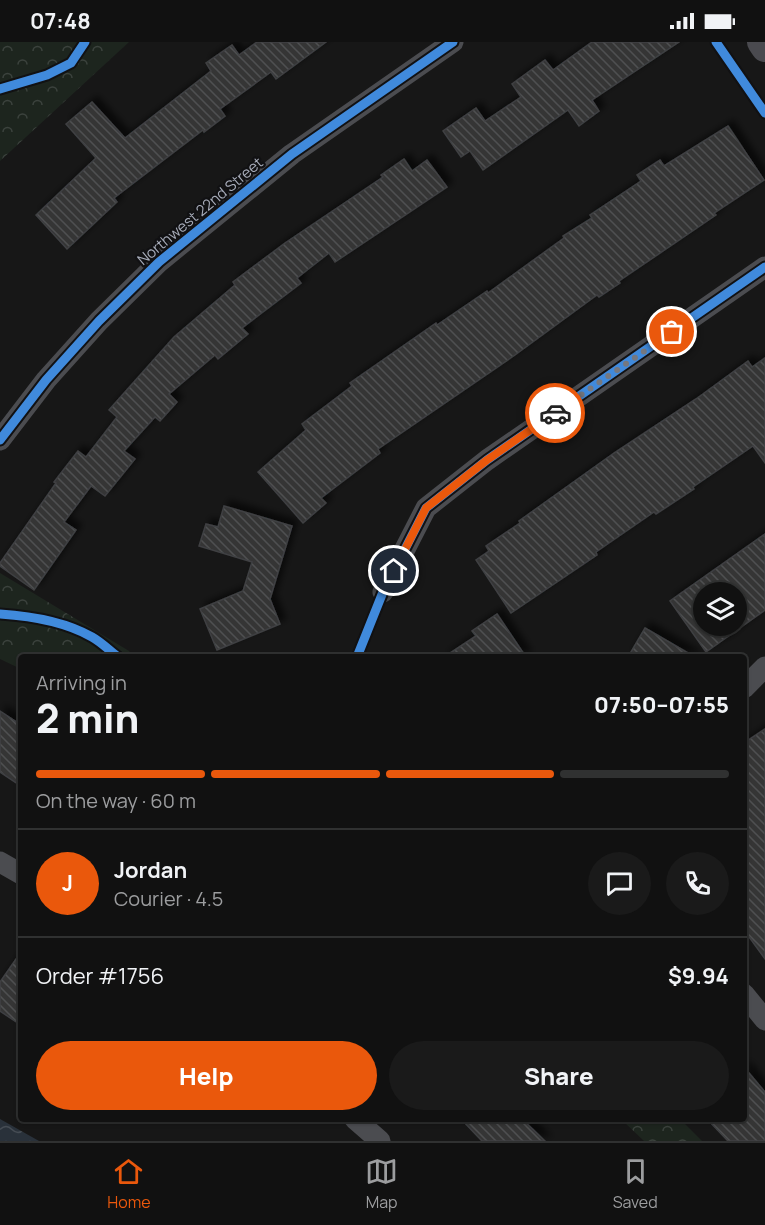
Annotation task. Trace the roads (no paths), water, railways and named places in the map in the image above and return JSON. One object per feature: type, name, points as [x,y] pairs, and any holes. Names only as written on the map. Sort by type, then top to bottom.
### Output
[{"type":"street","name":"Northwest 22nd Street","points":[[1,436],[99,321],[159,262],[292,154],[453,42]]},
{"type":"street","points":[[761,42],[765,48]]},
{"type":"street","points":[[383,592],[426,508],[487,460],[765,267]]},
{"type":"street","points":[[747,684],[765,667]]},
{"type":"street","points":[[0,861],[18,872]]},
{"type":"street","points":[[747,998],[765,1020]]},
{"type":"street","points":[[358,1122],[380,1141]]},
{"type":"water","points":[[0,1119],[39,1141],[0,1141]]}]
